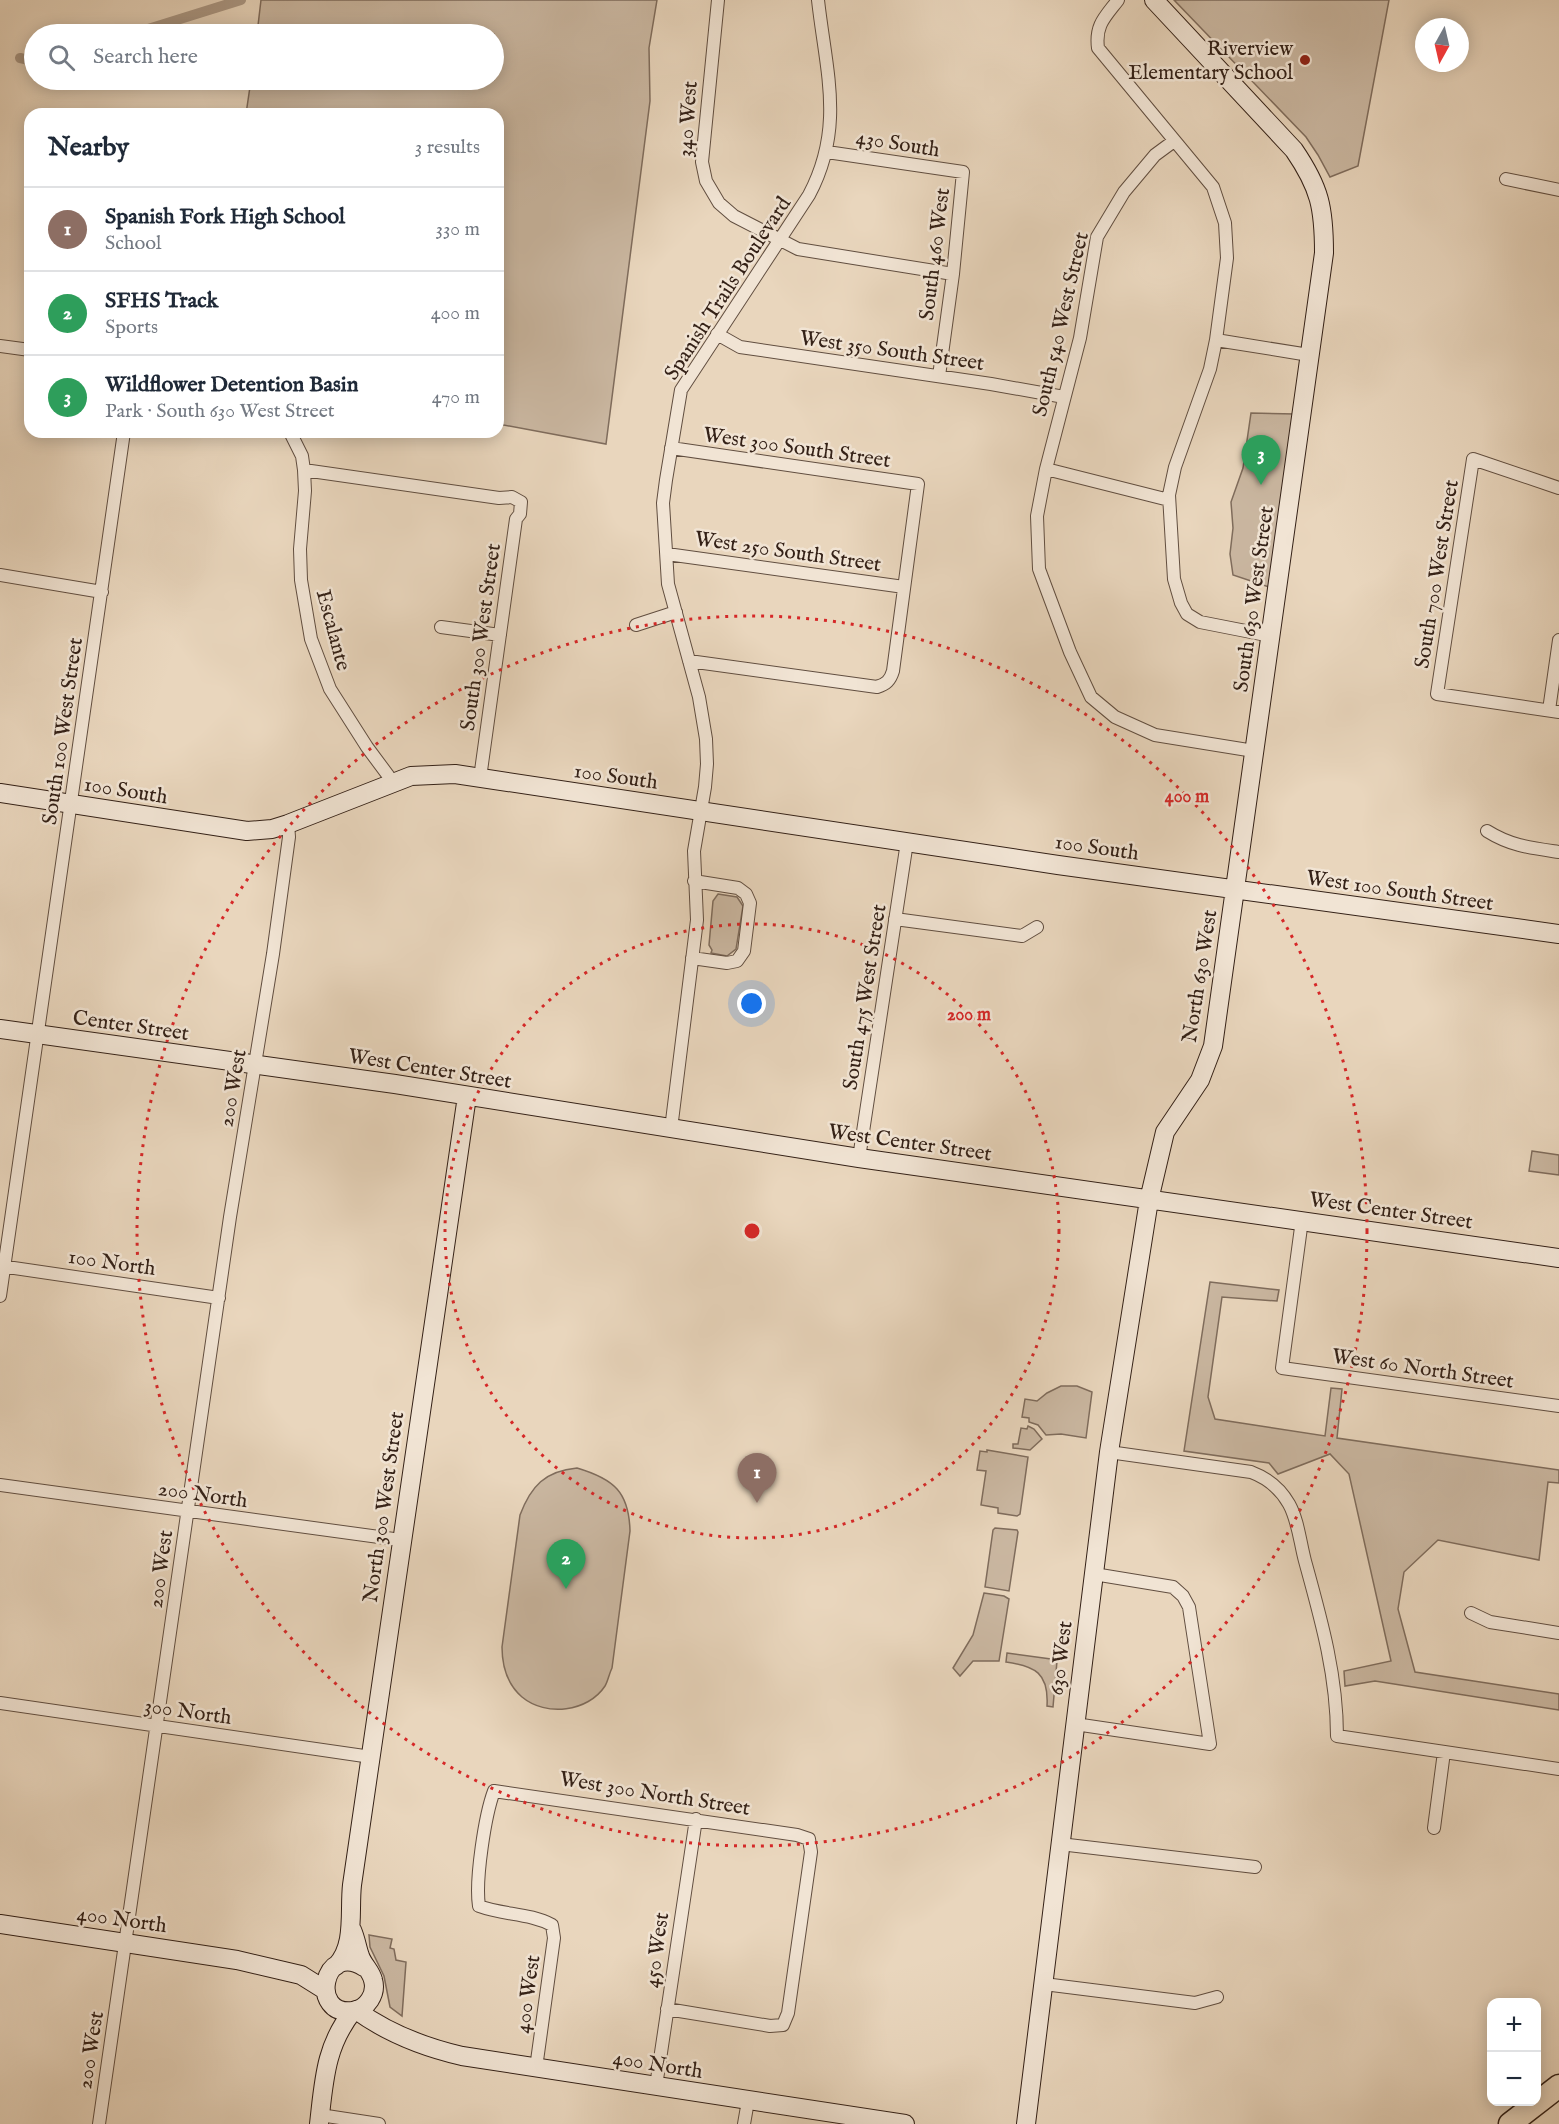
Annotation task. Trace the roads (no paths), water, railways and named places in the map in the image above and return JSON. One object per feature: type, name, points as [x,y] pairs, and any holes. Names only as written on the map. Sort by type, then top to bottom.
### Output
[{"type":"highway","points":[[1510,2124],[1559,2086]]},
{"type":"street","name":"340 West","points":[[718,0],[702,162],[706,181],[719,203],[734,216],[798,249],[953,274]]},
{"type":"street","name":"Spanish Trails Boulevard","points":[[671,1129],[697,920],[694,851],[707,764],[706,739],[699,697],[668,584],[663,504],[681,390],[809,195],[827,152],[831,102],[818,0]]},
{"type":"street","points":[[1118,0],[1101,22],[1096,35],[1098,48],[1213,188],[1225,223],[1227,258],[1216,340],[1210,369],[1175,467],[1169,500],[1174,579],[1187,614],[1200,622],[1271,636]]},
{"type":"street","name":"South 630 West Street","points":[[1154,0],[1294,150],[1308,170],[1323,208],[1324,253],[1234,890]]},
{"type":"street","name":"South 540 West Street","points":[[1174,141],[1155,155],[1124,192],[1097,237],[1080,338],[1046,469],[1037,516],[1039,569],[1070,652],[1091,697],[1115,717],[1155,735],[1254,751]]},
{"type":"street","name":"430 South","points":[[827,152],[963,172]]},
{"type":"street","name":"South 460 West","points":[[939,376],[953,274],[963,172]]},
{"type":"street","points":[[1506,179],[1559,190]]},
{"type":"street","name":"West 350 South Street","points":[[717,334],[740,347],[1064,397]]},
{"type":"street","points":[[1216,340],[1309,355]]},
{"type":"street","points":[[0,346],[24,349]]},
{"type":"street","name":"South 100 West Street","points":[[0,1296],[2,1266],[39,1035],[123,438]]},
{"type":"street","name":"Escalante","points":[[293,438],[302,456],[304,470],[305,491],[300,549],[311,639],[330,689],[367,747],[393,782]]},
{"type":"street","name":"West 300 South Street","points":[[671,448],[918,484],[904,586]]},
{"type":"street","name":"South 700 West Street","points":[[1554,711],[1437,694],[1473,459],[1559,488]]},
{"type":"street","points":[[1046,469],[1169,500]]},
{"type":"street","name":"South 300 West Street","points":[[304,470],[499,498],[512,497],[521,502],[520,514],[516,519],[480,778]]},
{"type":"street","name":"West 250 South Street","points":[[667,554],[904,586]]},
{"type":"street","points":[[0,575],[102,592]]},
{"type":"street","points":[[689,661],[877,687],[885,685],[891,679],[893,671],[904,586]]},
{"type":"street","points":[[636,625],[676,612]]},
{"type":"street","points":[[441,627],[500,635]]},
{"type":"street","points":[[1554,711],[1559,640]]},
{"type":"street","name":"100 South","points":[[0,793],[226,829],[256,831],[288,824],[411,776],[455,774],[1234,890]]},
{"type":"street","name":"200 West","points":[[99,2124],[230,1217],[263,1020],[286,858],[288,824]]},
{"type":"street","points":[[1487,831],[1504,841],[1521,846],[1559,852]]},
{"type":"street","name":"South 475 West Street","points":[[860,1158],[908,842]]},
{"type":"street","points":[[692,958],[727,963],[737,961],[744,951],[750,903],[746,894],[738,888],[694,881]]},
{"type":"street","name":"West 100 South Street","points":[[1234,890],[1559,934]]},
{"type":"street","name":"North 630 West","points":[[1149,1200],[1165,1132],[1200,1080],[1213,1046],[1234,890]]},
{"type":"street","points":[[895,919],[1022,936],[1037,927]]},
{"type":"street","name":"Center Street","points":[[0,1029],[256,1065]]},
{"type":"street","name":"West Center Street","points":[[256,1065],[860,1158],[1559,1258]]},
{"type":"street","name":"North 300 West Street","points":[[350,1925],[351,1893],[466,1096]]},
{"type":"street","name":"630 West","points":[[1026,2124],[1109,1452],[1149,1200]]},
{"type":"street","name":"West 60 North Street","points":[[1302,1220],[1282,1368],[1559,1406]]},
{"type":"street","name":"100 North","points":[[2,1266],[219,1298]]},
{"type":"street","points":[[1109,1452],[1243,1470],[1259,1475],[1284,1497],[1292,1511],[1320,1616],[1334,1682],[1337,1736],[1559,1769]]},
{"type":"street","name":"200 North","points":[[0,1485],[401,1540]]},
{"type":"street","points":[[1075,1724],[1210,1744],[1189,1607],[1183,1596],[1173,1587],[1094,1574]]},
{"type":"street","points":[[1472,1612],[1490,1622],[1559,1633]]},
{"type":"street","name":"300 North","points":[[0,1703],[371,1757]]},
{"type":"street","points":[[1434,1828],[1444,1752]]},
{"type":"street","name":"West 300 North Street","points":[[552,1925],[541,1919],[494,1912],[479,1906],[477,1891],[489,1804],[494,1791],[696,1819],[797,1835],[809,1839],[811,1852],[788,2013],[783,2025],[770,2026],[667,2009]]},
{"type":"street","name":"450 West","points":[[656,2086],[696,1819]]},
{"type":"street","points":[[1060,1844],[1255,1867]]},
{"type":"street","name":"400 North","points":[[0,1924],[237,1959],[334,1968]]},
{"type":"street","points":[[350,1925],[364,1967]]},
{"type":"street","points":[[350,1925],[345,1953],[327,1977],[326,1993],[329,2016],[327,2061],[319,2120],[379,2124]]},
{"type":"street","name":"400 West","points":[[536,2067],[554,1938],[552,1925]]},
{"type":"street","name":"400 North","points":[[237,1959],[301,1975],[326,1993]]},
{"type":"street","points":[[327,2061],[337,2033],[354,2011],[368,2002],[374,1989],[370,1973],[364,1967],[350,1962],[334,1968]]},
{"type":"street","points":[[1044,1984],[1195,2002],[1216,1996]]},
{"type":"street","name":"400 North","points":[[374,1989],[376,2001],[383,2015],[392,2028],[406,2039]]},
{"type":"street","points":[[326,1993],[337,2008],[354,2011]]},
{"type":"street","name":"400 North","points":[[354,2011],[406,2039],[462,2056],[879,2122],[905,2124]]},
{"type":"street","points":[[744,2124],[748,2101]]},
{"type":"waterway","points":[[164,24],[241,0]]},
{"type":"waterway","points":[[20,58],[24,59]]},
{"type":"place","name":"Riverview Elementary School","points":[[1305,60]]},
{"type":"place","name":"Wildflower Detention Basin","points":[[1261,485]]},
{"type":"place","name":"Spanish Fork High School","points":[[757,1503]]},
{"type":"place","name":"SFHS Track","points":[[566,1589]]}]
